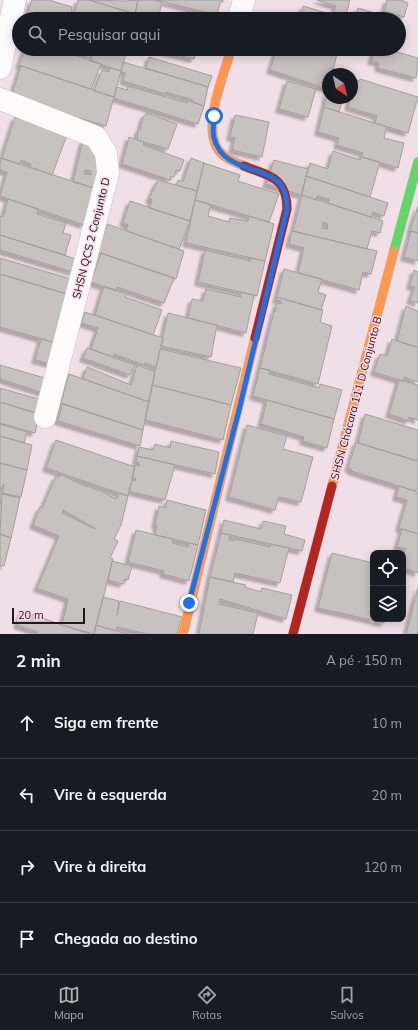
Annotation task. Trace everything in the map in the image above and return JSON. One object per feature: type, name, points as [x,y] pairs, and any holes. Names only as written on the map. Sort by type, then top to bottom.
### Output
[{"type":"street","points":[[13,12],[16,0]]},
{"type":"street","points":[[241,12],[244,0]]},
{"type":"street","points":[[0,68],[12,17]]},
{"type":"street","points":[[183,634],[287,209],[283,188],[278,181],[240,166],[221,153],[213,137],[214,116],[229,56]]},
{"type":"street","name":"SHSN QCS 2 Conjunto D","points":[[0,100],[96,137],[106,152],[108,173],[46,417]]},
{"type":"street","name":"SHSN Chácara 111 D Conjunto B","points":[[293,634],[418,162]]},
{"type":"building","points":[[32,0],[49,0],[72,7],[71,12],[28,12]]},
{"type":"building","points":[[78,0],[89,0],[128,12],[74,12]]},
{"type":"building","points":[[89,0],[138,0],[135,12],[128,12]]},
{"type":"building","points":[[138,0],[154,0],[162,2],[160,12],[135,12]]},
{"type":"building","points":[[156,0],[223,0],[223,2],[220,2],[218,12],[205,12]]},
{"type":"building","points":[[317,0],[350,0],[347,12],[334,12],[336,6]]},
{"type":"building","points":[[387,0],[401,0],[408,3],[405,12],[384,11]]},
{"type":"building","points":[[303,6],[323,12],[302,12]]},
{"type":"building","points":[[358,8],[372,12],[357,12]]},
{"type":"building","points":[[406,55],[418,58],[416,78],[378,68],[379,63],[371,61],[373,56],[406,56]]},
{"type":"building","points":[[22,56],[78,56],[101,64],[91,89],[19,65]]},
{"type":"building","points":[[92,56],[126,56],[121,71],[91,61]]},
{"type":"building","points":[[181,56],[195,56],[194,59]]},
{"type":"building","points":[[274,56],[336,56],[334,68],[322,68],[322,87],[270,70]]},
{"type":"building","points":[[149,57],[212,76],[208,87],[146,68]]},
{"type":"building","points":[[123,62],[208,87],[204,106],[193,102],[193,100],[166,92],[166,94],[123,81],[125,73],[121,72]]},
{"type":"building","points":[[21,66],[114,97],[106,126],[79,118],[79,120],[11,97]]},
{"type":"building","points":[[110,68],[121,71],[114,97],[94,91],[102,70],[109,72]]},
{"type":"building","points":[[360,79],[418,97],[408,133],[375,123],[377,116],[348,107],[349,104],[358,104]]},
{"type":"building","points":[[287,81],[316,89],[308,117],[279,109]]},
{"type":"building","points":[[128,86],[187,103],[188,101],[204,106],[198,124],[114,98],[117,87],[127,90]]},
{"type":"building","points":[[325,104],[341,104],[339,112],[324,107]]},
{"type":"building","points":[[324,107],[387,127],[384,138],[404,143],[398,168],[362,157],[363,153],[337,145],[339,138],[318,132]]},
{"type":"building","points":[[147,113],[177,124],[168,149],[137,140],[138,130],[140,130],[143,117]]},
{"type":"building","points":[[235,115],[269,122],[262,157],[232,150],[235,138],[230,137]]},
{"type":"building","points":[[15,117],[67,135],[52,175],[30,167],[31,164],[21,160],[19,164],[2,158]]},
{"type":"building","points":[[129,137],[144,142],[143,145],[184,160],[180,171],[176,170],[174,177],[171,176],[170,180],[122,164]]},
{"type":"building","points":[[83,140],[103,147],[93,188],[73,182]],"holes":[[[85,170],[91,171],[91,175],[84,174]]]},
{"type":"building","points":[[333,151],[360,160],[361,157],[380,162],[370,197],[306,176],[310,163],[328,169]]},
{"type":"building","points":[[0,158],[94,188],[84,225],[0,196],[7,172],[0,170]]},
{"type":"building","points":[[191,158],[204,163],[197,191],[176,185],[178,180],[183,182]]},
{"type":"building","points":[[274,160],[308,169],[301,195],[266,184]]},
{"type":"building","points":[[204,163],[240,175],[238,181],[279,194],[269,222],[195,200]]},
{"type":"building","points":[[306,176],[388,203],[384,216],[373,212],[371,217],[328,203],[329,199],[317,196],[316,200],[302,195]]},
{"type":"building","points":[[158,180],[197,191],[190,221],[149,208],[152,200],[149,199]]},
{"type":"building","points":[[302,195],[383,221],[380,233],[372,231],[367,249],[293,231]],"holes":[[[323,222],[328,224],[327,229],[322,228]]]},
{"type":"building","points":[[8,199],[38,209],[37,214],[66,223],[63,233],[71,235],[65,255],[0,235],[0,216],[3,217]]},
{"type":"building","points":[[195,200],[211,205],[208,216],[229,222],[230,218],[248,221],[249,216],[274,224],[265,261],[186,243]]},
{"type":"building","points":[[130,201],[190,221],[179,249],[126,231],[128,225],[123,223]]},
{"type":"building","points":[[418,206],[418,233],[410,231]]},
{"type":"building","points":[[107,224],[184,251],[176,279],[97,252]]},
{"type":"building","points":[[292,231],[377,251],[371,274],[363,272],[359,290],[298,273],[304,248],[289,244]]},
{"type":"building","points":[[411,231],[418,233],[418,261],[404,257]]},
{"type":"building","points":[[0,235],[76,259],[73,272],[0,250]]},
{"type":"building","points":[[205,250],[250,261],[251,258],[265,261],[257,296],[198,282]]},
{"type":"building","points":[[101,253],[174,278],[164,303],[117,287],[116,291],[91,282]]},
{"type":"building","points":[[0,258],[71,279],[67,294],[0,274]]},
{"type":"building","points":[[284,269],[322,279],[318,292],[326,295],[321,310],[277,297]]},
{"type":"building","points":[[414,270],[418,272],[418,303],[410,300],[415,287],[410,286]]},
{"type":"building","points":[[0,274],[67,294],[56,343],[0,327]]},
{"type":"building","points":[[104,286],[127,294],[125,297],[162,310],[153,335],[95,315]]},
{"type":"building","points":[[206,289],[241,297],[241,292],[254,295],[246,333],[188,318],[192,299],[203,301]]},
{"type":"building","points":[[277,297],[323,310],[320,322],[332,326],[318,384],[260,368],[274,311],[275,312],[277,303],[281,304],[281,301],[276,300]]},
{"type":"building","points":[[406,306],[418,311],[418,347],[397,341]]},
{"type":"building","points":[[85,312],[163,338],[156,367],[145,363],[144,365],[114,354],[113,357],[91,349],[98,328],[81,323]]},
{"type":"building","points":[[168,313],[217,325],[211,357],[161,346]]},
{"type":"building","points":[[41,339],[56,343],[51,364],[35,360]]},
{"type":"building","points":[[392,339],[418,348],[418,382],[404,377],[403,381],[374,372],[380,354],[387,356]]},
{"type":"building","points":[[87,348],[135,365],[130,375],[83,358]]},
{"type":"building","points":[[160,349],[241,368],[231,405],[152,385]]},
{"type":"building","points":[[0,365],[48,379],[44,393],[0,379]]},
{"type":"building","points":[[137,365],[155,372],[149,402],[83,379],[87,367],[131,385]]},
{"type":"building","points":[[260,368],[270,370],[269,374],[319,388],[320,384],[342,390],[334,419],[253,396]]},
{"type":"building","points":[[69,374],[149,402],[143,430],[61,403]]},
{"type":"building","points":[[399,380],[418,385],[418,420],[409,417],[409,421],[389,414]]},
{"type":"building","points":[[152,385],[231,405],[223,440],[145,420]]},
{"type":"building","points":[[0,388],[42,400],[39,414],[0,402]]},
{"type":"building","points":[[267,400],[334,419],[327,448],[303,441],[304,437],[261,424]]},
{"type":"building","points":[[0,402],[39,414],[35,433],[0,423]]},
{"type":"building","points":[[62,404],[143,430],[140,446],[58,421]]},
{"type":"building","points":[[365,414],[418,430],[418,457],[416,461],[358,443]]},
{"type":"building","points":[[0,424],[27,432],[24,443],[0,436]]},
{"type":"building","points":[[247,425],[287,436],[283,449],[313,457],[301,502],[279,497],[275,510],[229,497]]},
{"type":"building","points":[[0,436],[32,445],[27,470],[0,463]]},
{"type":"building","points":[[56,440],[135,467],[128,496],[46,468]]},
{"type":"building","points":[[171,441],[219,452],[215,474],[137,456],[139,447],[153,450],[155,444],[170,448]]},
{"type":"building","points":[[356,442],[418,461],[418,490],[416,489],[415,491],[351,471],[351,469],[348,468]]},
{"type":"building","points":[[137,456],[175,465],[165,500],[129,491],[132,480],[135,481],[136,478],[132,478],[135,465],[139,466],[139,463],[136,462]]},
{"type":"building","points":[[0,463],[27,470],[21,497],[3,493],[4,484],[0,490]]},
{"type":"building","points":[[61,475],[87,487],[88,486],[98,491],[99,490],[116,499],[120,493],[128,496],[121,525],[114,539],[118,541],[110,558],[113,559],[94,634],[62,625],[68,599],[37,588],[59,536],[33,525],[40,507],[42,508],[56,476],[59,477]],"holes":[[[63,510],[95,528],[62,513]]]},
{"type":"building","points":[[399,486],[418,492],[418,534],[399,528],[407,500],[396,497]]},
{"type":"building","points":[[2,494],[20,498],[11,538],[0,534]]},
{"type":"building","points":[[167,500],[206,510],[198,545],[155,535],[157,525],[155,525],[159,506],[166,508]]},
{"type":"building","points":[[224,520],[261,529],[263,521],[286,526],[284,534],[305,540],[302,551],[221,533]]},
{"type":"building","points":[[402,529],[418,534],[418,573],[406,569],[406,550],[397,547]]},
{"type":"building","points":[[136,530],[173,539],[172,543],[188,547],[189,543],[198,545],[189,581],[163,574],[164,571],[128,562]]},
{"type":"building","points":[[221,533],[230,535],[229,540],[234,541],[235,539],[270,547],[271,544],[289,548],[280,583],[235,573],[233,582],[210,577]]},
{"type":"building","points":[[0,534],[11,538],[4,566],[0,565]]},
{"type":"building","points":[[332,553],[370,562],[370,620],[318,608]]},
{"type":"building","points":[[112,561],[132,566],[128,580],[125,579],[123,584],[108,580]]},
{"type":"building","points":[[210,577],[246,585],[245,587],[261,592],[262,588],[292,595],[286,619],[220,599],[219,604],[258,613],[253,634],[199,634]]},
{"type":"building","points":[[418,587],[418,634],[406,634]]},
{"type":"building","points":[[103,597],[119,601],[117,615],[120,601],[182,617],[177,634],[148,634],[117,627],[116,631],[96,625]]},
{"type":"building","points":[[22,611],[90,634],[36,634],[37,632],[17,625]]},
{"type":"building","points":[[96,625],[116,631],[129,634],[94,634]]},
{"type":"traffic: fast","points":[[394,251],[418,162]]},
{"type":"traffic: slow","points":[[229,56],[216,98],[212,124],[213,135],[218,150],[228,159],[244,166]]},
{"type":"traffic: slow","points":[[332,486],[394,251]]},
{"type":"traffic: slow","points":[[183,634],[255,338]]},
{"type":"traffic: jam","points":[[244,166],[275,179],[284,190],[287,209],[255,338]]},
{"type":"traffic: jam","points":[[293,634],[332,486]]},
{"type":"route","points":[[189,603],[239,410],[287,209],[283,188],[278,181],[240,166],[221,153],[213,137],[214,116]]}]
